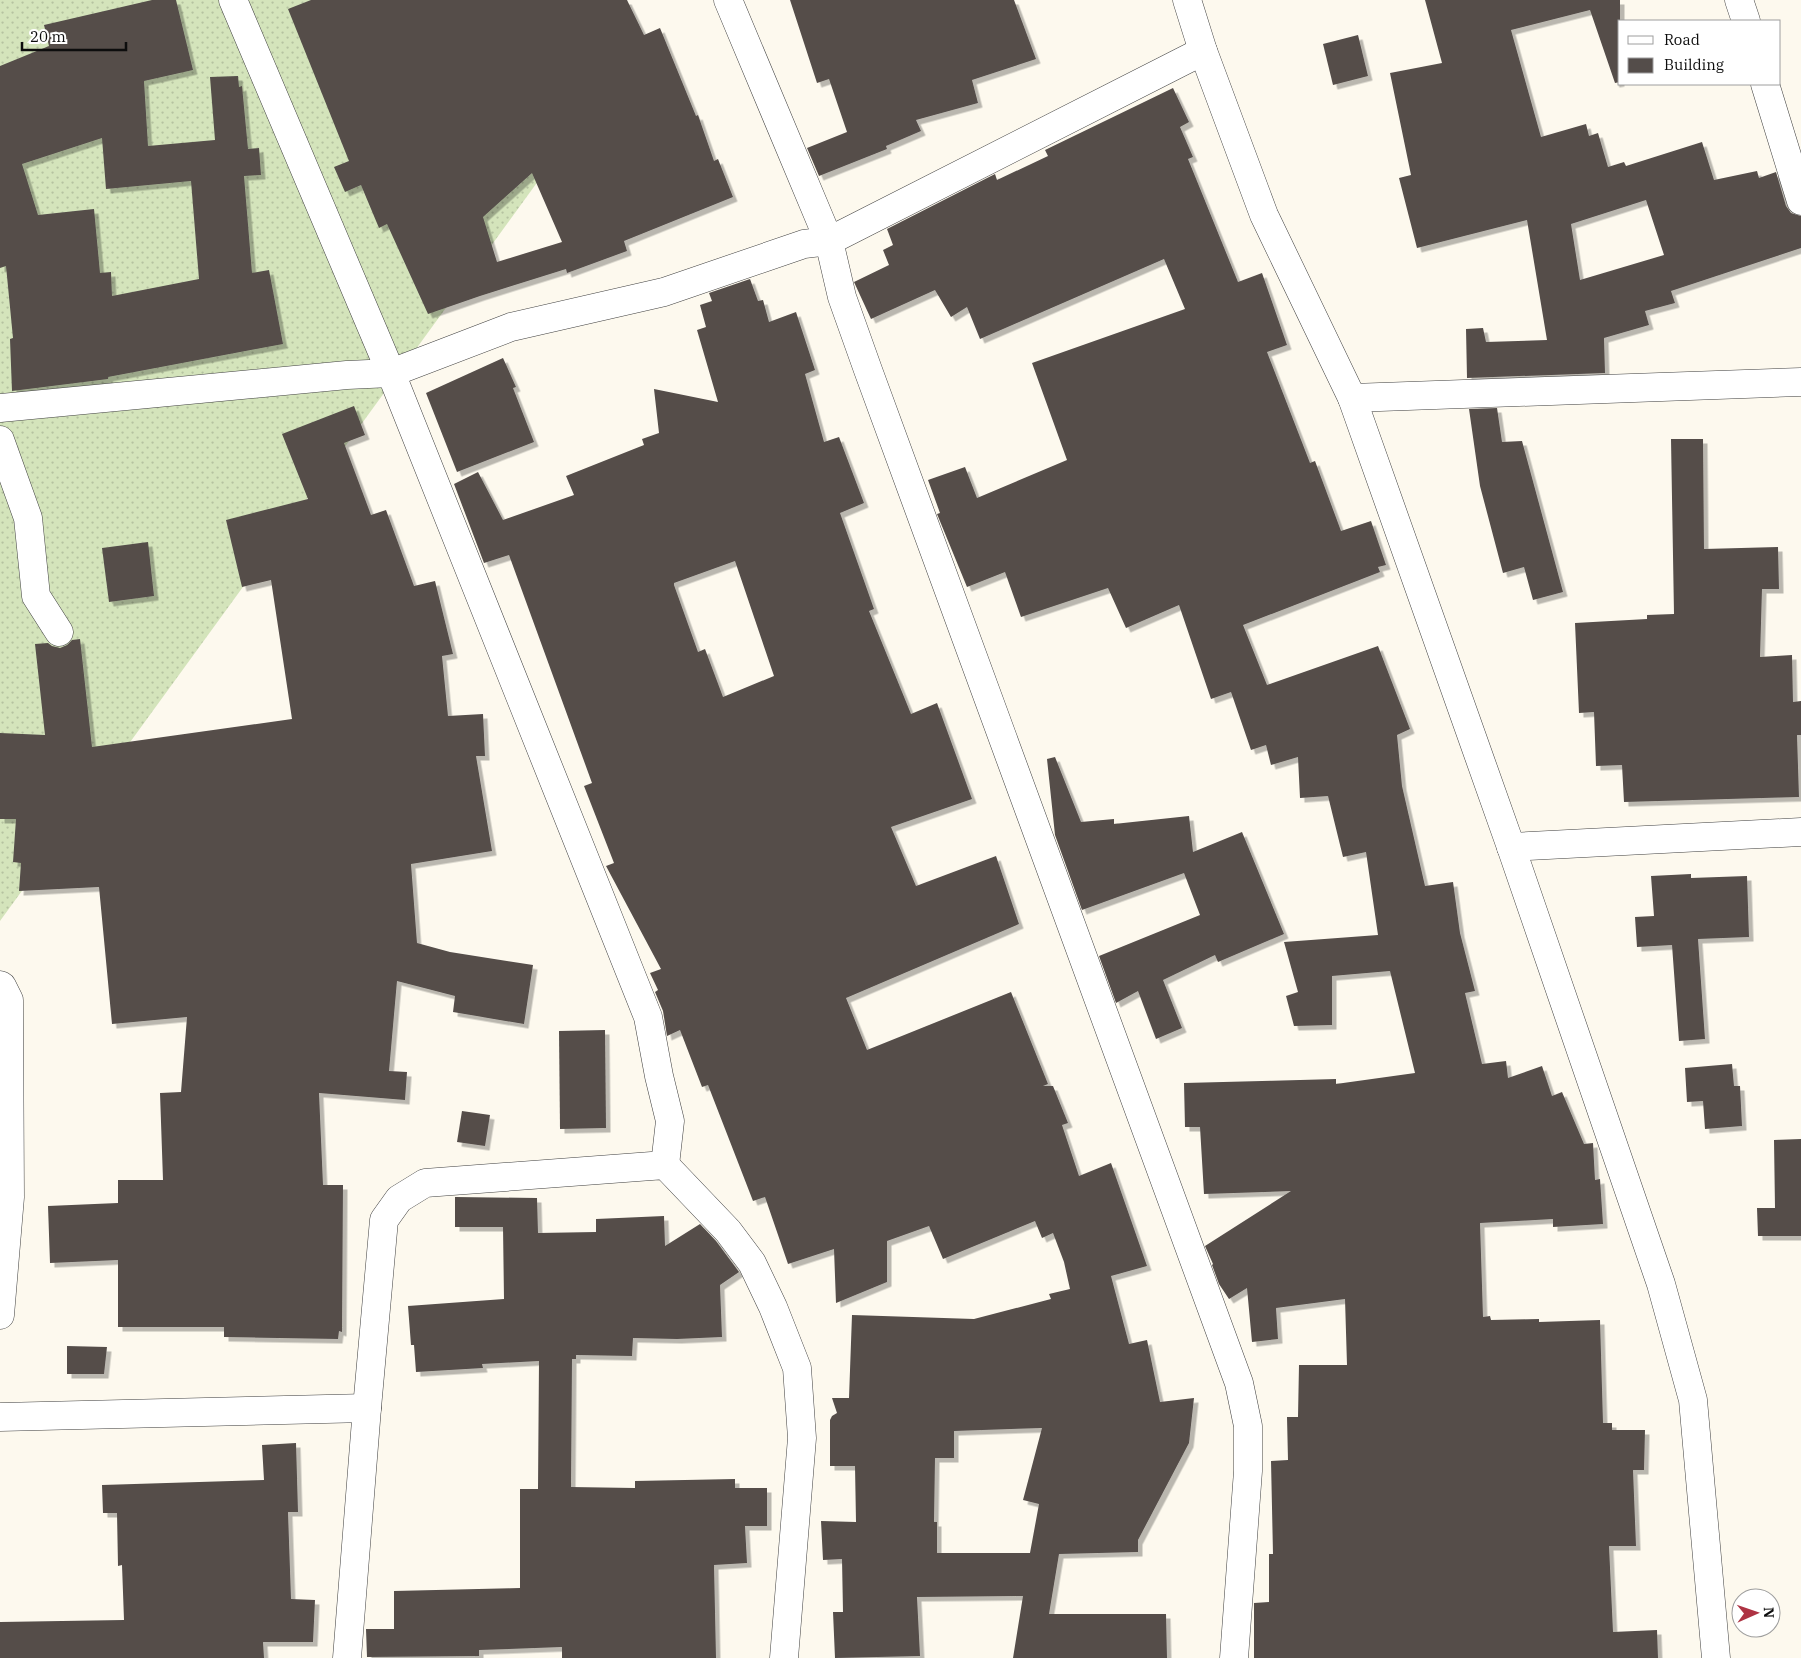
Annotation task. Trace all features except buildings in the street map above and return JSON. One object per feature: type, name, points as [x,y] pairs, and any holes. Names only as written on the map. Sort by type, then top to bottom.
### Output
[{"type":"street","points":[[233,0],[391,373],[648,1017],[670,1121],[665,1165]]},
{"type":"street","points":[[728,0],[829,241],[842,297],[868,370],[1239,1383],[1248,1426],[1248,1471],[1234,1658]]},
{"type":"street","points":[[1188,0],[1203,51],[1264,215],[1352,398],[1511,847],[1661,1284],[1694,1400],[1716,1658]]},
{"type":"street","points":[[1739,0],[1746,20]]},
{"type":"street","points":[[0,408],[337,376],[391,373],[511,327],[664,292],[804,244],[829,241],[1203,51]]},
{"type":"street","points":[[1766,85],[1801,201]]},
{"type":"street","points":[[1352,398],[1801,382]]},
{"type":"street","points":[[0,440],[28,518],[36,596],[59,632]]},
{"type":"street","points":[[1511,847],[1801,832]]},
{"type":"street","points":[[0,985],[9,1000],[10,1197],[0,1315]]},
{"type":"street","points":[[347,1658],[384,1220],[399,1199],[425,1183],[665,1165]]},
{"type":"street","points":[[665,1165],[728,1231],[752,1263],[774,1307],[797,1368],[802,1438],[784,1658]]},
{"type":"street","points":[[0,1418],[367,1408]]},
{"type":"green space","points":[[0,0],[540,0],[624,63],[0,921]]}]
